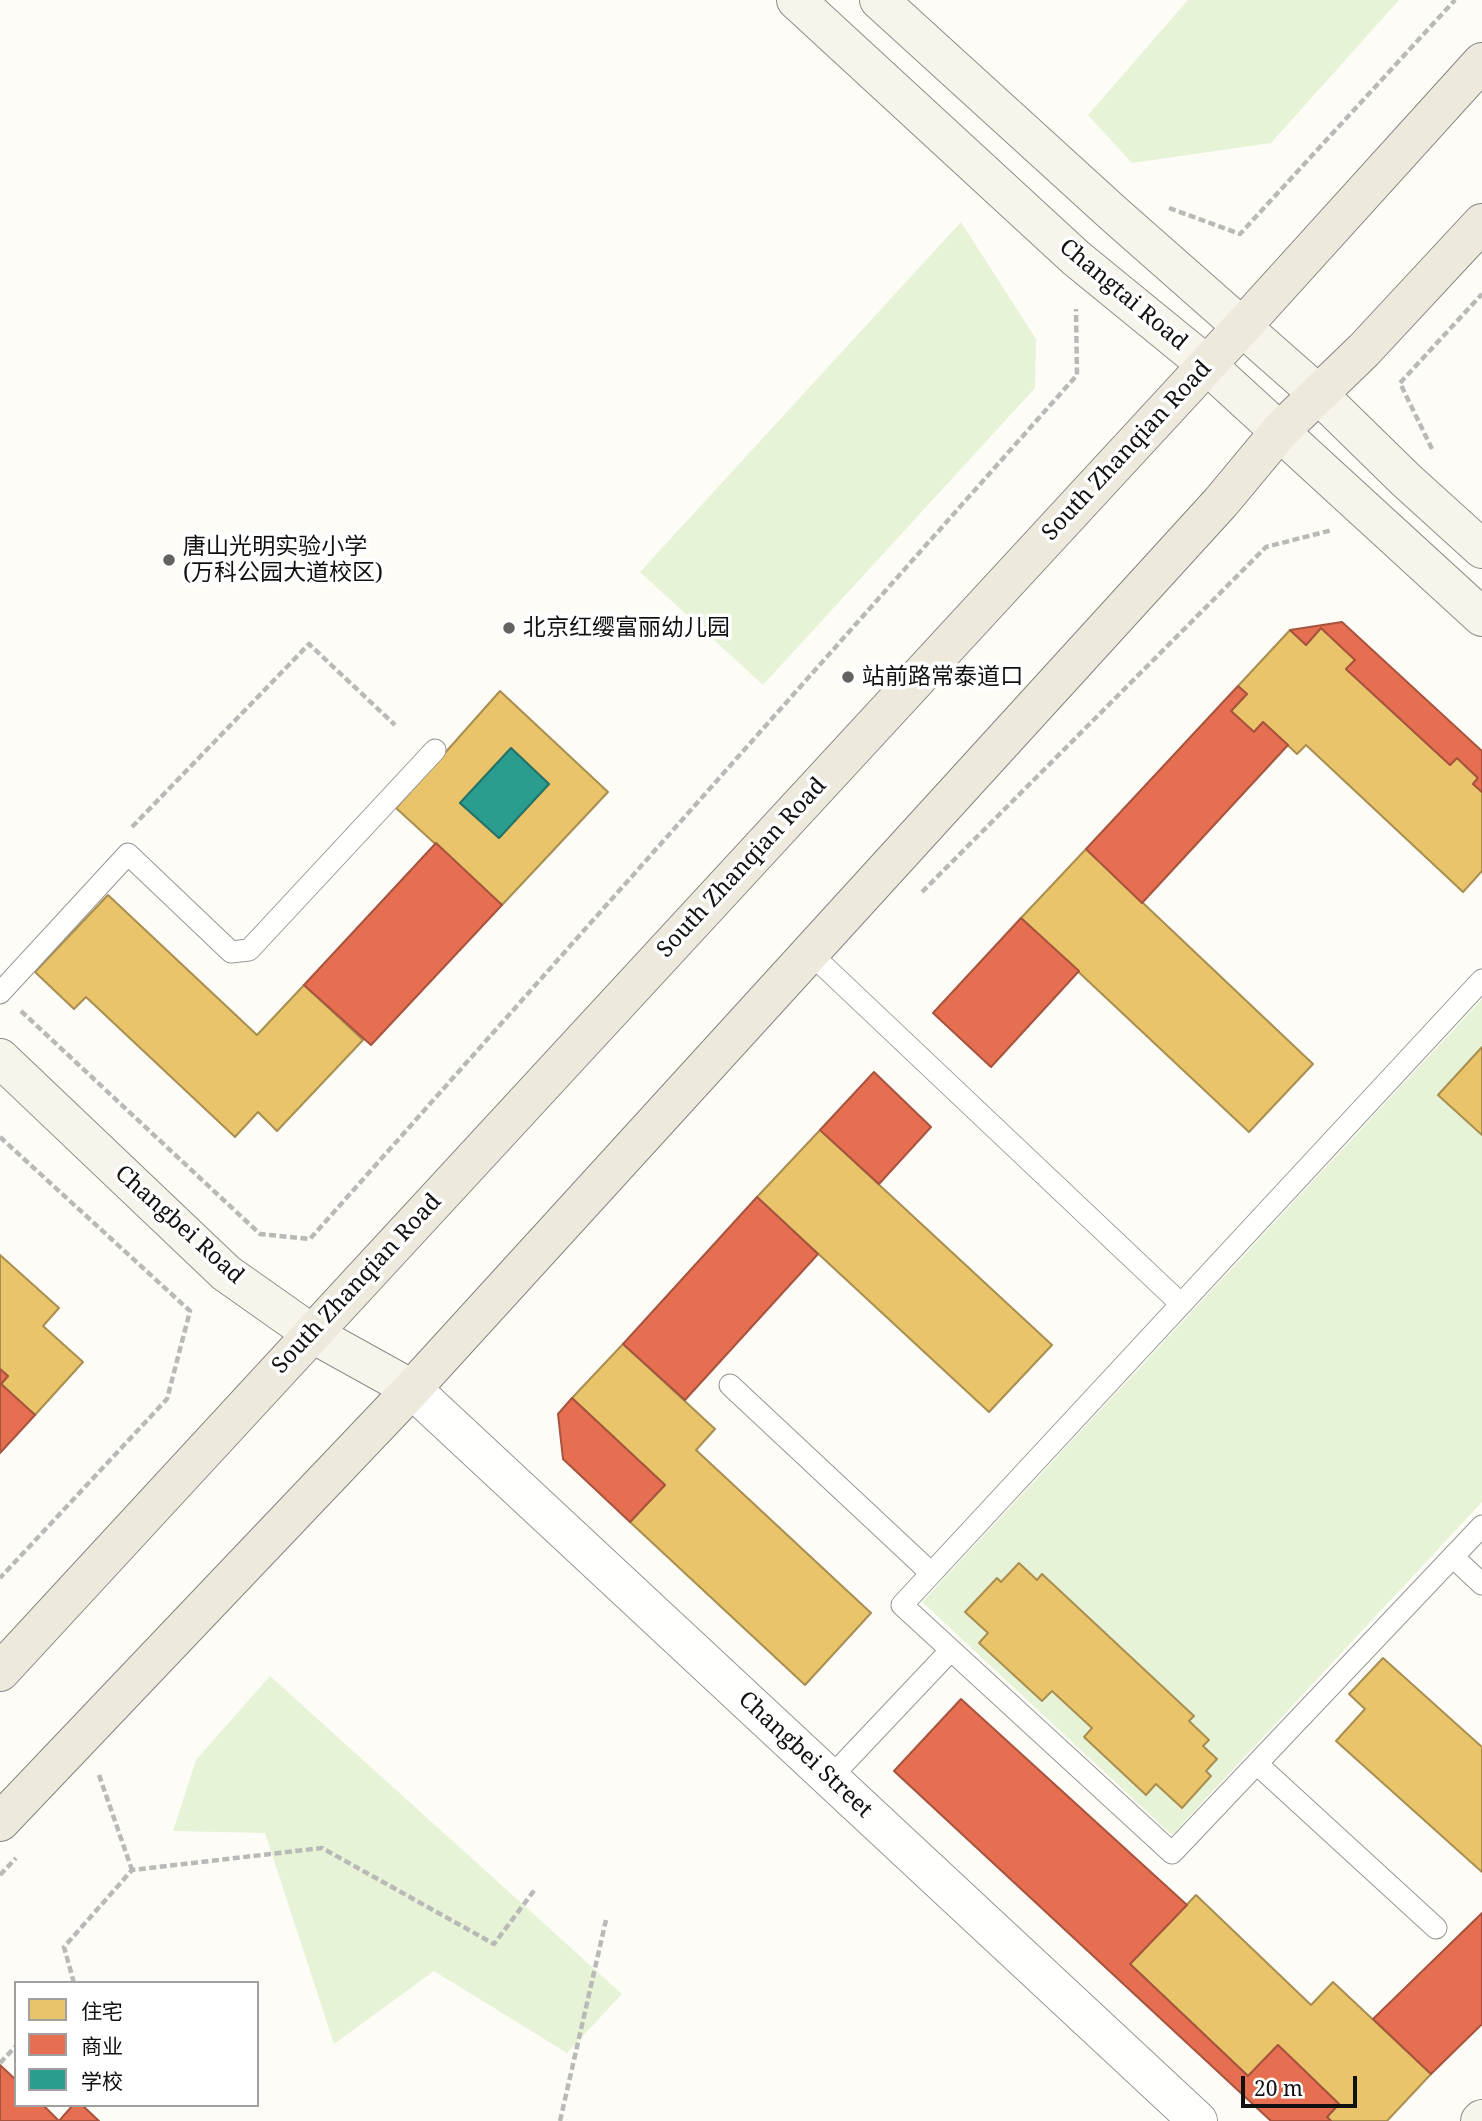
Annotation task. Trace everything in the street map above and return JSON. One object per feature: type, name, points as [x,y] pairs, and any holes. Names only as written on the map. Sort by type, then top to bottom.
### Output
[{"type":"main road","name":"South Zhanqian Road","points":[[0,1672],[1207,365],[1482,62]]},
{"type":"main road","points":[[0,1822],[412,1389],[1211,513],[1280,431],[1364,350],[1482,223]]},
{"type":"street","name":"Changtai Road","points":[[796,0],[1076,258],[1207,365],[1482,617]]},
{"type":"street","points":[[879,0],[1241,328],[1317,393],[1482,549]]},
{"type":"street","name":"Changbei Road","points":[[0,1058],[226,1273],[311,1333],[412,1389]]},
{"type":"street","name":"Changbei Street","points":[[412,1389],[1198,2121]]},
{"type":"lane","points":[[1,993],[128,854],[231,952],[249,950],[435,750]]},
{"type":"lane","points":[[810,953],[1181,1304]]},
{"type":"lane","points":[[1482,980],[902,1605],[1172,1853],[1482,1526]]},
{"type":"lane","points":[[730,1385],[931,1573]]},
{"type":"lane","points":[[1453,1557],[1482,1584]]},
{"type":"lane","points":[[830,1778],[951,1650]]},
{"type":"lane","points":[[1256,1764],[1436,1928]]},
{"type":"path","points":[[1162,205],[1240,234],[1455,0]]},
{"type":"path","points":[[1,993],[260,1234],[310,1239],[1077,375],[1076,258]]},
{"type":"path","points":[[1433,450],[1400,383],[1482,294]]},
{"type":"path","points":[[126,833],[309,643],[395,725]]},
{"type":"path","points":[[0,1137],[190,1311],[167,1399],[0,1578]]},
{"type":"path","points":[[84,1734],[132,1870]]},
{"type":"path","points":[[73,1981],[64,1947],[132,1870],[322,1848],[494,1944],[536,1888]]},
{"type":"path","points":[[560,2121],[606,1920]]},
{"type":"path","points":[[0,2063],[14,2048]]},
{"type":"green space","points":[[1188,0],[1399,0],[1271,143],[1132,163],[1088,115]]},
{"type":"green space","points":[[961,222],[1036,339],[1035,388],[763,685],[640,572]]},
{"type":"green space","points":[[1482,999],[1482,1502],[1172,1835],[922,1602]]},
{"type":"green space","points":[[270,1676],[622,1994],[567,2053],[434,1971],[334,2044],[265,1833],[173,1831],[196,1760]]},
{"type":"building: 住宅","points":[[1321,628],[1355,660],[1346,669],[1450,765],[1457,758],[1478,778],[1473,784],[1482,792],[1482,871],[1463,892],[1306,745],[1297,754],[1263,722],[1254,732],[1231,711],[1247,694],[1238,686],[1290,630],[1306,645]]},
{"type":"building: 住宅","points":[[500,691],[608,792],[502,905],[396,808]],"holes":[[[511,748],[549,784],[499,838],[460,803]]]},
{"type":"building: 住宅","points":[[1086,849],[1313,1064],[1249,1132],[1021,918]]},
{"type":"building: 住宅","points":[[108,895],[257,1035],[304,985],[363,1040],[277,1131],[258,1112],[235,1137],[86,997],[74,1009],[35,972]]},
{"type":"building: 住宅","points":[[1482,1047],[1482,1135],[1438,1095]]},
{"type":"building: 住宅","points":[[820,1130],[1052,1345],[989,1412],[757,1197]]},
{"type":"building: 住宅","points":[[0,1255],[59,1308],[43,1326],[83,1362],[35,1415],[1,1384],[8,1376],[0,1369]]},
{"type":"building: 住宅","points":[[623,1344],[715,1429],[696,1450],[871,1613],[805,1685],[630,1522],[665,1485],[572,1398]]},
{"type":"building: 住宅","points":[[1019,1563],[1037,1580],[1042,1574],[1194,1716],[1189,1721],[1209,1740],[1203,1746],[1217,1759],[1206,1771],[1211,1776],[1182,1808],[1156,1784],[1146,1795],[1084,1737],[1092,1728],[1052,1691],[1042,1701],[979,1643],[988,1633],[965,1612],[997,1578],[1001,1582]]},
{"type":"building: 住宅","points":[[1383,1658],[1482,1747],[1482,1872],[1336,1741],[1365,1709],[1349,1694]]},
{"type":"building: 住宅","points":[[1196,1895],[1311,2005],[1333,1982],[1431,2074],[1387,2121],[1331,2121],[1327,2117],[1339,2104],[1278,2045],[1248,2076],[1130,1964]]},
{"type":"building: 商业","points":[[1342,622],[1482,751],[1482,792],[1473,784],[1478,778],[1457,758],[1450,765],[1346,669],[1355,660],[1321,628],[1306,645],[1290,630]]},
{"type":"building: 商业","points":[[1238,686],[1247,694],[1231,711],[1254,732],[1263,722],[1288,745],[1142,903],[1086,849]]},
{"type":"building: 商业","points":[[436,843],[502,905],[371,1045],[304,985]]},
{"type":"building: 商业","points":[[1021,918],[1079,971],[991,1067],[933,1013]]},
{"type":"building: 商业","points":[[874,1072],[931,1127],[879,1184],[820,1130]]},
{"type":"building: 商业","points":[[757,1197],[818,1254],[685,1400],[623,1344]]},
{"type":"building: 商业","points":[[0,1369],[8,1376],[1,1384],[35,1415],[0,1453]]},
{"type":"building: 商业","points":[[572,1398],[665,1485],[630,1522],[563,1459],[558,1414]]},
{"type":"building: 商业","points":[[961,1699],[1187,1905],[1130,1964],[1248,2076],[1278,2045],[1339,2104],[1327,2117],[1331,2121],[1271,2121],[894,1771]]},
{"type":"building: 商业","points":[[1482,1913],[1482,2024],[1431,2074],[1373,2019]]},
{"type":"building: 商业","points":[[0,2065],[14,2078],[14,2107],[45,2107],[59,2121],[0,2121]]},
{"type":"building: 商业","points":[[71,2107],[84,2107],[99,2121],[59,2121]]},
{"type":"building: 学校","points":[[511,748],[549,784],[499,838],[460,803]]},
{"type":"place","name":"唐山光明实验小学 (万科公园大道校区)","points":[[169,560]]},
{"type":"place","name":"北京红缨富丽幼儿园","points":[[509,628]]},
{"type":"place","name":"站前路常泰道口","points":[[848,677]]}]
